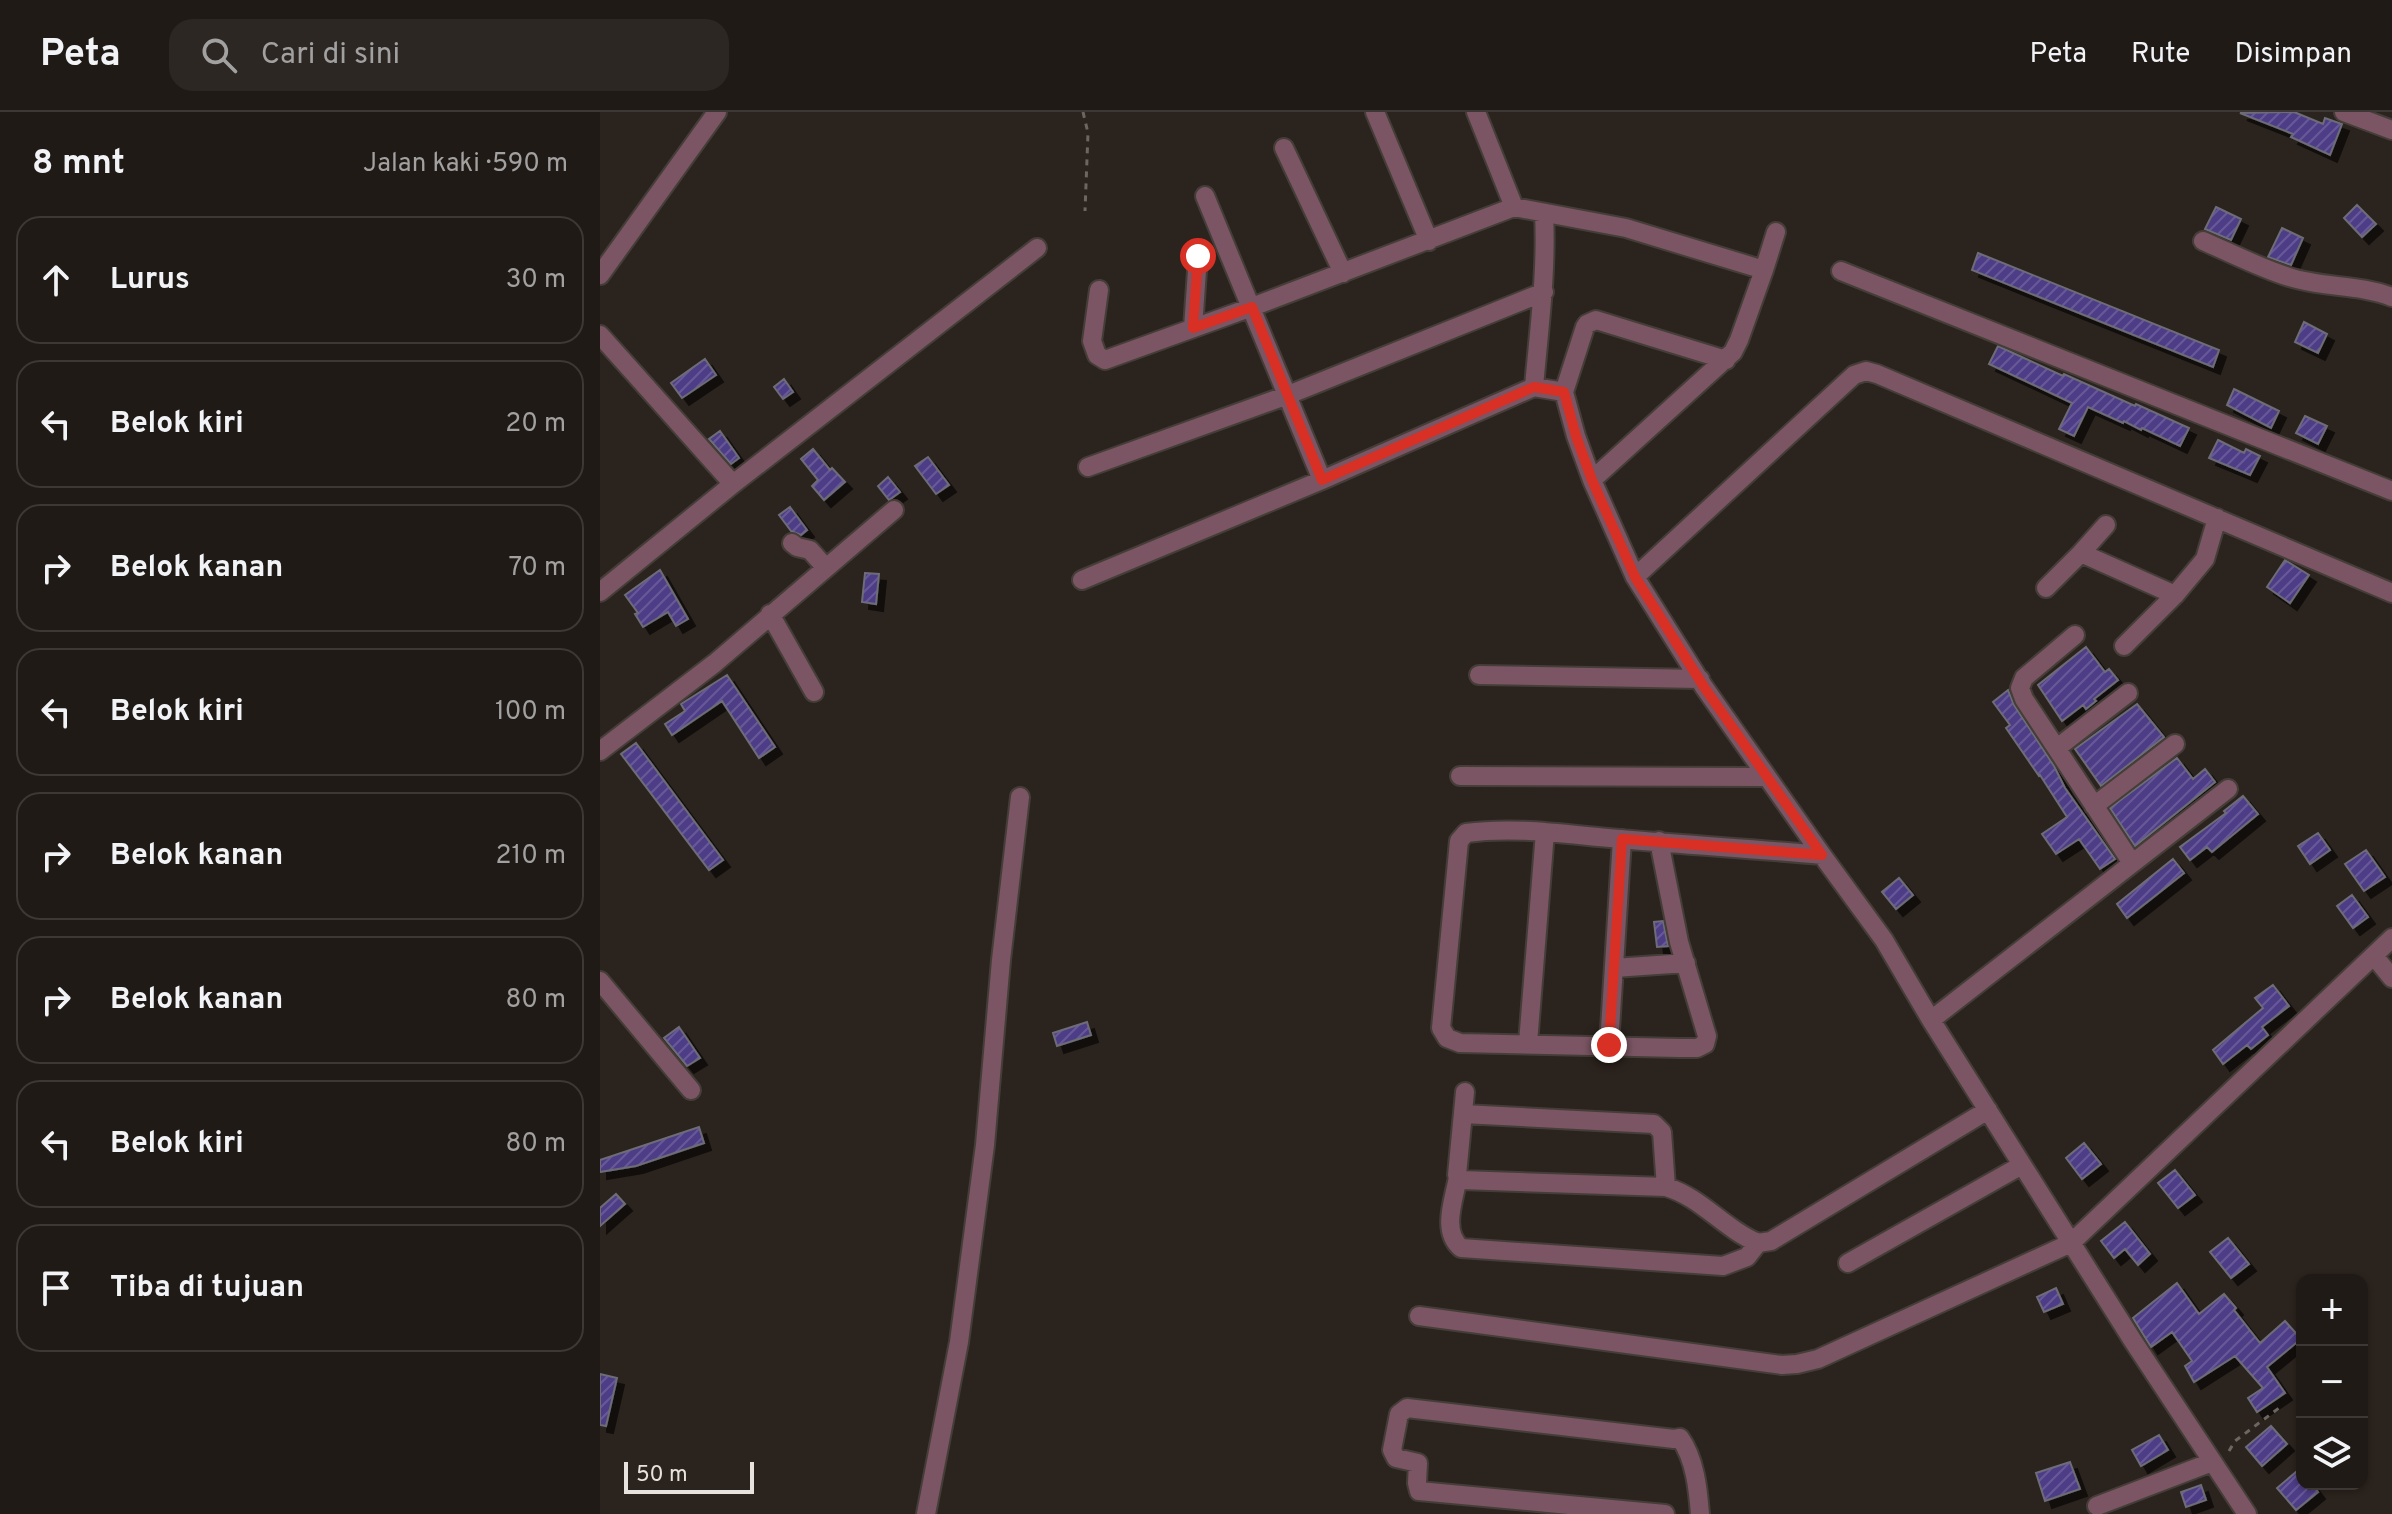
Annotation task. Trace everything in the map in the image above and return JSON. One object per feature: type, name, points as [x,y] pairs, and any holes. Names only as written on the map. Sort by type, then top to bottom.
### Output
[{"type":"street","points":[[600,275],[717,112]]},
{"type":"street","points":[[1375,112],[1429,241]]},
{"type":"street","points":[[1476,112],[1514,207]]},
{"type":"street","points":[[2344,112],[2392,130]]},
{"type":"street","points":[[1284,148],[1343,273]]},
{"type":"street","points":[[1205,196],[1322,480]]},
{"type":"street","points":[[1099,290],[1092,341],[1097,355],[1105,360],[1514,207],[1626,228],[1764,270]]},
{"type":"street","points":[[1534,387],[1544,292],[1544,213]]},
{"type":"street","points":[[1592,480],[1726,360],[1739,340],[1776,232]]},
{"type":"street","points":[[2203,241],[2288,277],[2359,287],[2392,297]]},
{"type":"street","points":[[600,592],[733,484],[1037,248]]},
{"type":"street","points":[[1193,328],[1198,256]]},
{"type":"street","points":[[1841,271],[2392,491]]},
{"type":"street","points":[[1088,467],[1288,395],[1544,292]]},
{"type":"street","points":[[1726,360],[1596,320],[1585,327],[1564,392],[1592,480],[1635,577],[1767,777],[1884,940],[2071,1243],[2247,1514]]},
{"type":"street","points":[[600,335],[733,484]]},
{"type":"street","points":[[1635,577],[1854,375],[1866,371],[2392,593]]},
{"type":"street","points":[[1082,580],[1534,387],[1564,392]]},
{"type":"street","points":[[600,751],[715,663],[894,510]]},
{"type":"street","points":[[2124,646],[2175,595],[2205,559],[2217,518]]},
{"type":"street","points":[[2046,588],[2106,525]]},
{"type":"street","points":[[792,543],[810,550],[826,568]]},
{"type":"street","points":[[2081,553],[2175,595]]},
{"type":"street","points":[[770,614],[814,692]]},
{"type":"street","points":[[2075,635],[2020,684],[2024,699],[2132,863]]},
{"type":"street","points":[[1479,675],[1700,679]]},
{"type":"street","points":[[2057,748],[2128,693]]},
{"type":"street","points":[[2094,806],[2175,744]]},
{"type":"street","points":[[1460,776],[1767,777]]},
{"type":"street","points":[[1931,1020],[2228,789]]},
{"type":"street","points":[[926,1514],[959,1342],[985,1145],[1001,960],[1020,797]]},
{"type":"street","points":[[1659,841],[1679,942],[1707,1042],[1697,1048],[1455,1042],[1447,1038],[1441,1028],[1460,838],[1466,833],[1545,832],[1622,839],[1659,841],[1822,855]]},
{"type":"street","points":[[1528,1043],[1545,832]]},
{"type":"street","points":[[1609,1045],[1622,839]]},
{"type":"street","points":[[1419,1316],[1782,1365],[1818,1359],[2071,1243],[2392,938]]},
{"type":"street","points":[[2374,956],[2392,978]]},
{"type":"street","points":[[1614,968],[1686,963]]},
{"type":"street","points":[[600,981],[691,1090]]},
{"type":"street","points":[[1465,1092],[1458,1177],[1450,1226],[1453,1241],[1461,1248],[1723,1266],[1747,1257],[1758,1243]]},
{"type":"street","points":[[1458,1177],[1466,1181],[1666,1187],[1682,1191],[1758,1243],[1771,1241],[1988,1110]]},
{"type":"street","points":[[1463,1114],[1654,1124],[1662,1132],[1666,1187]]},
{"type":"street","points":[[1848,1263],[2022,1165]]},
{"type":"street","points":[[1665,1514],[1419,1491],[1418,1463],[1396,1458],[1392,1450],[1399,1414],[1407,1408],[1680,1438],[1686,1447],[1697,1485],[1700,1514]]},
{"type":"street","points":[[2097,1506],[2212,1462]]},
{"type":"path","points":[[1083,112],[1088,133],[1085,211]]},
{"type":"path","points":[[2212,1462],[2283,1405]]},
{"type":"building","points":[[2294,112],[2323,124],[2325,118],[2342,124],[2330,155],[2291,137],[2293,134],[2240,113]]},
{"type":"building","points":[[2357,205],[2376,224],[2362,237],[2344,218]]},
{"type":"building","points":[[2216,207],[2241,219],[2231,240],[2205,229]]},
{"type":"building","points":[[2282,228],[2303,238],[2291,265],[2268,257]]},
{"type":"building","points":[[1978,253],[2219,350],[2213,367],[1972,270]]},
{"type":"building","points":[[2304,322],[2327,334],[2318,353],[2295,342]]},
{"type":"building","points":[[1998,346],[2189,428],[2180,446],[2088,407],[2074,436],[2059,429],[2072,403],[1989,364]]},
{"type":"building","points":[[705,359],[716,375],[682,398],[671,383]]},
{"type":"building","points":[[784,379],[793,392],[783,399],[774,387]]},
{"type":"building","points":[[2234,389],[2279,411],[2271,428],[2227,405]]},
{"type":"building","points":[[2305,416],[2327,426],[2318,444],[2296,433]]},
{"type":"building","points":[[720,431],[739,458],[731,464],[709,439]]},
{"type":"building","points":[[2218,440],[2244,453],[2246,449],[2260,456],[2250,475],[2209,458]]},
{"type":"building","points":[[813,449],[830,470],[832,468],[845,482],[824,500],[812,486],[818,480],[801,459]]},
{"type":"building","points":[[928,457],[949,485],[936,494],[915,466]]},
{"type":"building","points":[[888,477],[900,492],[889,500],[878,486]]},
{"type":"building","points":[[790,507],[807,530],[801,535],[791,531],[779,515]]},
{"type":"building","points":[[2285,560],[2309,575],[2290,603],[2267,587]]},
{"type":"building","points":[[660,570],[688,619],[676,626],[668,612],[643,627],[635,614],[638,613],[625,595]]},
{"type":"building","points":[[865,573],[879,574],[876,604],[862,602]]},
{"type":"building","points":[[2086,647],[2105,672],[2109,669],[2118,680],[2086,709],[2083,705],[2062,721],[2038,685]]},
{"type":"building","points":[[727,675],[775,747],[759,758],[722,701],[672,735],[665,724],[685,711],[681,704]]},
{"type":"building","points":[[2008,690],[2065,788],[2115,859],[2100,869],[2079,839],[2056,854],[2042,834],[2067,817],[2006,728],[2010,725],[1993,702]]},
{"type":"building","points":[[2137,704],[2164,737],[2101,786],[2075,749]]},
{"type":"building","points":[[636,743],[723,860],[709,870],[621,754]]},
{"type":"building","points":[[2177,758],[2193,779],[2205,769],[2215,782],[2135,846],[2110,808]]},
{"type":"building","points":[[2243,796],[2258,814],[2212,852],[2207,847],[2190,860],[2180,847],[2226,813],[2224,811]]},
{"type":"building","points":[[2318,833],[2330,850],[2310,864],[2298,846]]},
{"type":"building","points":[[2366,850],[2385,877],[2364,891],[2345,864]]},
{"type":"building","points":[[2173,859],[2184,873],[2127,918],[2117,904]]},
{"type":"building","points":[[1899,878],[1913,895],[1896,909],[1882,892]]},
{"type":"building","points":[[2352,895],[2368,917],[2353,928],[2337,906]]},
{"type":"building","points":[[1663,921],[1668,946],[1657,947],[1654,922]]},
{"type":"building","points":[[2273,985],[2289,1006],[2262,1027],[2268,1035],[2251,1049],[2247,1045],[2223,1064],[2213,1050],[2263,1008],[2255,998]]},
{"type":"building","points":[[1087,1022],[1091,1035],[1057,1046],[1053,1033]]},
{"type":"building","points":[[679,1027],[700,1058],[687,1066],[664,1038]]},
{"type":"building","points":[[699,1127],[704,1143],[636,1166],[600,1172],[600,1160]]},
{"type":"building","points":[[2084,1143],[2101,1164],[2082,1179],[2066,1158]]},
{"type":"building","points":[[2175,1170],[2195,1195],[2178,1208],[2158,1183]]},
{"type":"building","points":[[616,1194],[625,1204],[600,1226],[600,1208]]},
{"type":"building","points":[[2125,1222],[2150,1254],[2138,1265],[2125,1249],[2114,1258],[2101,1241]]},
{"type":"building","points":[[2228,1238],[2249,1264],[2231,1278],[2210,1252]]},
{"type":"building","points":[[2177,1283],[2199,1314],[2224,1294],[2260,1343],[2285,1321],[2296,1333],[2296,1343],[2267,1367],[2285,1393],[2257,1412],[2248,1398],[2263,1388],[2235,1356],[2194,1382],[2185,1366],[2192,1361],[2172,1332],[2151,1347],[2133,1318]]},
{"type":"building","points":[[2056,1288],[2063,1304],[2044,1312],[2037,1297]]},
{"type":"building","points":[[600,1374],[617,1378],[606,1426],[600,1425]]},
{"type":"building","points":[[2271,1426],[2287,1444],[2262,1466],[2246,1447]]},
{"type":"building","points":[[2159,1435],[2168,1450],[2141,1466],[2132,1450]]},
{"type":"building","points":[[2070,1462],[2080,1489],[2045,1501],[2036,1473]]},
{"type":"building","points":[[2296,1472],[2296,1490],[2318,1492],[2296,1510],[2277,1488]]},
{"type":"building","points":[[2201,1485],[2206,1500],[2186,1507],[2181,1492]]},
{"type":"route","points":[[1198,256],[1193,328],[1252,307],[1322,480],[1534,387],[1564,392],[1592,480],[1635,577],[1704,687],[1822,855],[1622,839],[1609,1045]]}]
